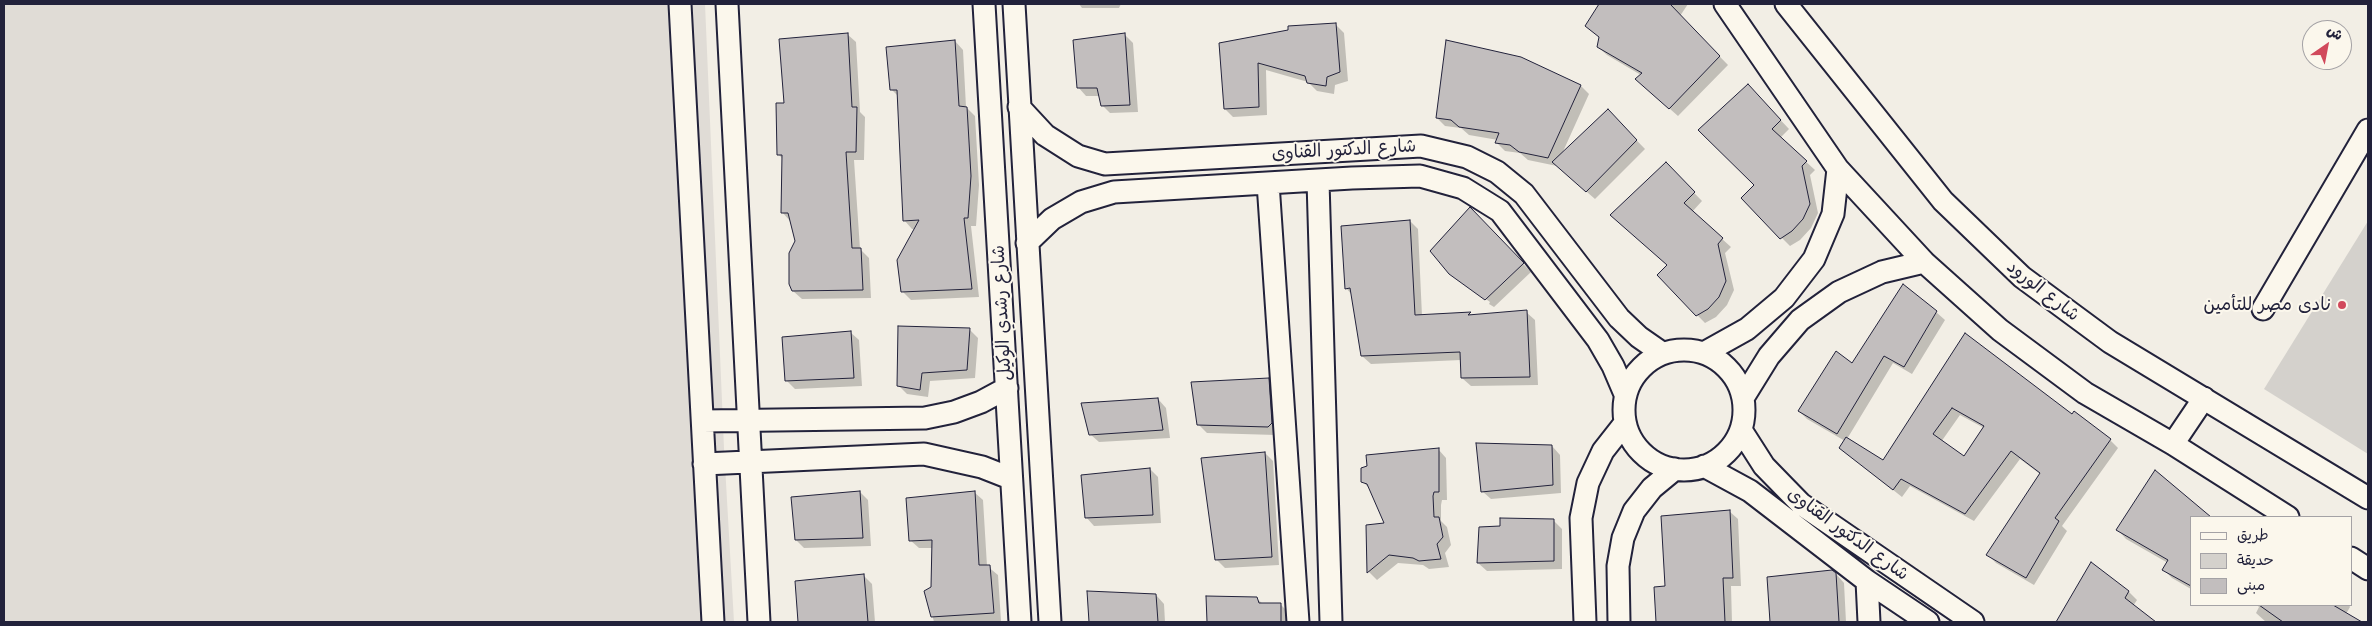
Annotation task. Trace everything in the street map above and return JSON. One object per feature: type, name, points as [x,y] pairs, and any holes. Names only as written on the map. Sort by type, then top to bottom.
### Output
[{"type":"street","points":[[680,4],[713,622]]},
{"type":"street","points":[[726,4],[758,622]]},
{"type":"street","name":"شارع رشدي الوكيل","points":[[984,4],[1007,388],[1010,478],[1020,622]]},
{"type":"street","name":"شارع رشدي الوكيل","points":[[1014,4],[1050,622]]},
{"type":"street","points":[[1725,4],[1838,169],[1924,262],[2000,330],[2078,387],[2173,444],[2286,516]]},
{"type":"street","name":"شارع الورود","points":[[1786,4],[1943,201],[2022,277],[2110,342],[2368,498]]},
{"type":"street","name":"شارع الدكتور القناوى","points":[[1019,107],[1044,135],[1078,156],[1105,164],[1421,146],[1466,157],[1497,172],[1524,194],[1619,318],[1639,337],[1662,353]]},
{"type":"street","points":[[2263,309],[2368,130]]},
{"type":"street","points":[[1350,149],[1352,178]]},
{"type":"street","points":[[1704,352],[1747,329],[1770,310],[1784,298],[1814,258],[1833,214],[1838,169]]},
{"type":"street","name":"شارع الدكتور القناوى","points":[[1027,243],[1052,219],[1081,202],[1114,192],[1352,178],[1420,176],[1462,188],[1500,211],[1598,340],[1613,366],[1625,394]]},
{"type":"street","points":[[1318,181],[1331,622]]},
{"type":"street","points":[[1268,183],[1298,622]]},
{"type":"street","points":[[1743,398],[1768,356],[1800,320],[1839,292],[1882,272],[1924,262]]},
{"type":"street","points":[[1683,349],[1704,352],[1722,363],[1735,378],[1743,398],[1744,410],[1741,430],[1731,447],[1717,460],[1704,466],[1675,469],[1658,464],[1643,454],[1632,440],[1625,423],[1625,394],[1633,377],[1646,362],[1662,353],[1683,349]]},
{"type":"street","points":[[703,421],[926,418],[972,406],[1007,388]]},
{"type":"street","points":[[2173,444],[2204,398]]},
{"type":"street","points":[[1585,622],[1581,518],[1588,483],[1603,451],[1625,423]]},
{"type":"street","name":"شارع الدكتور القناوى","points":[[1741,430],[1764,466],[1801,504],[1973,622]]},
{"type":"street","points":[[704,464],[924,454],[982,467],[1010,478]]},
{"type":"street","name":"شارع الدكتور القناوى","points":[[1704,466],[1750,491],[1867,581],[1928,622]]},
{"type":"street","points":[[1619,622],[1618,566],[1623,538],[1634,511],[1640,503],[1652,488],[1675,469]]},
{"type":"street","points":[[2352,559],[2368,569]]},
{"type":"street","points":[[1867,581],[1869,622]]},
{"type":"shaded area","points":[[4,4],[705,4],[724,448],[734,622],[4,622]]},
{"type":"green space","name":"نادى مصر للتأمين","points":[[2368,221],[2368,454],[2264,389]]},
{"type":"building","points":[[1599,4],[1670,4],[1720,56],[1669,109],[1635,79],[1642,73],[1597,47],[1599,37],[1585,26]]},
{"type":"building","points":[[1336,23],[1340,72],[1327,77],[1326,86],[1307,83],[1305,76],[1258,63],[1259,107],[1224,109],[1219,43],[1288,30],[1288,26]]},
{"type":"building","points":[[848,33],[852,107],[857,107],[856,152],[846,152],[852,248],[861,248],[863,290],[792,291],[789,284],[789,253],[795,241],[788,213],[781,213],[782,155],[777,155],[776,103],[784,103],[779,39]]},
{"type":"building","points":[[1125,33],[1130,105],[1101,106],[1097,88],[1077,88],[1073,40]]},
{"type":"building","points":[[955,40],[959,106],[967,107],[971,176],[968,218],[964,218],[972,289],[901,292],[897,260],[919,220],[903,221],[897,90],[890,90],[886,47]]},
{"type":"building","points":[[1446,40],[1521,57],[1581,85],[1548,158],[1519,152],[1510,145],[1495,143],[1499,133],[1459,127],[1451,120],[1436,118]]},
{"type":"building","points":[[1748,84],[1781,120],[1772,129],[1807,161],[1802,166],[1810,204],[1803,219],[1792,231],[1780,239],[1741,198],[1754,185],[1698,130]]},
{"type":"building","points":[[1608,109],[1637,140],[1586,192],[1552,162]]},
{"type":"building","points":[[1666,162],[1695,192],[1684,203],[1723,238],[1718,244],[1726,281],[1719,297],[1708,309],[1696,316],[1657,275],[1667,265],[1610,215]]},
{"type":"building","points":[[1470,207],[1524,263],[1485,300],[1449,274],[1430,251]]},
{"type":"building","points":[[1410,220],[1415,315],[1471,312],[1468,315],[1527,310],[1530,377],[1461,378],[1460,352],[1361,356],[1350,288],[1345,289],[1341,226]]},
{"type":"building","points":[[1903,284],[1937,311],[1904,367],[1884,356],[1837,434],[1798,411],[1836,351],[1852,363]]},
{"type":"building","points":[[898,326],[970,328],[967,370],[922,373],[920,390],[897,386]]},
{"type":"building","points":[[851,331],[854,378],[785,381],[782,337]]},
{"type":"building","points":[[1965,333],[2072,414],[2074,411],[2111,439],[2055,518],[2059,521],[2026,578],[1986,555],[2040,473],[2011,451],[1965,514],[1901,479],[1893,490],[1839,448],[1846,437],[1883,460]],"holes":[[[1952,408],[1984,426],[1964,456],[1933,434]]]},
{"type":"building","points":[[1269,378],[1272,423],[1268,427],[1197,425],[1191,382]]},
{"type":"building","points":[[1158,398],[1163,430],[1089,435],[1081,403]]},
{"type":"building","points":[[1476,443],[1552,445],[1553,485],[1481,492]]},
{"type":"building","points":[[1439,448],[1439,492],[1434,492],[1433,496],[1434,517],[1439,517],[1443,537],[1437,544],[1441,559],[1419,561],[1413,558],[1389,555],[1367,573],[1366,525],[1384,523],[1367,484],[1361,482],[1361,468],[1367,466],[1366,455]]},
{"type":"building","points":[[1265,452],[1272,557],[1215,560],[1201,458]]},
{"type":"building","points":[[1150,468],[1153,515],[1085,518],[1081,475]]},
{"type":"building","points":[[2155,470],[2210,516],[2190,516],[2190,585],[2162,570],[2168,560],[2116,530]]},
{"type":"building","points":[[860,491],[863,538],[795,540],[791,497]]},
{"type":"building","points":[[975,491],[979,565],[990,565],[994,613],[931,617],[924,591],[931,587],[932,540],[909,541],[906,498]]},
{"type":"building","points":[[1730,510],[1733,578],[1723,578],[1725,622],[1656,622],[1654,587],[1665,586],[1661,516]]},
{"type":"building","points":[[1500,518],[1554,519],[1554,561],[1477,563],[1479,527],[1500,526]]},
{"type":"building","points":[[2091,562],[2129,591],[2125,598],[2156,622],[2056,622]]},
{"type":"building","points":[[1832,570],[1836,573],[1839,622],[1770,622],[1767,577]]},
{"type":"building","points":[[864,574],[868,622],[798,622],[795,581]]},
{"type":"building","points":[[1087,591],[1156,594],[1158,622],[1089,622]]},
{"type":"building","points":[[1206,596],[1257,597],[1259,603],[1281,603],[1281,622],[1207,622]]},
{"type":"building","points":[[2260,606],[2335,606],[2362,622],[2283,622]]},
{"type":"place","name":"نادى مصر للتأمين","points":[[2342,305]]}]
